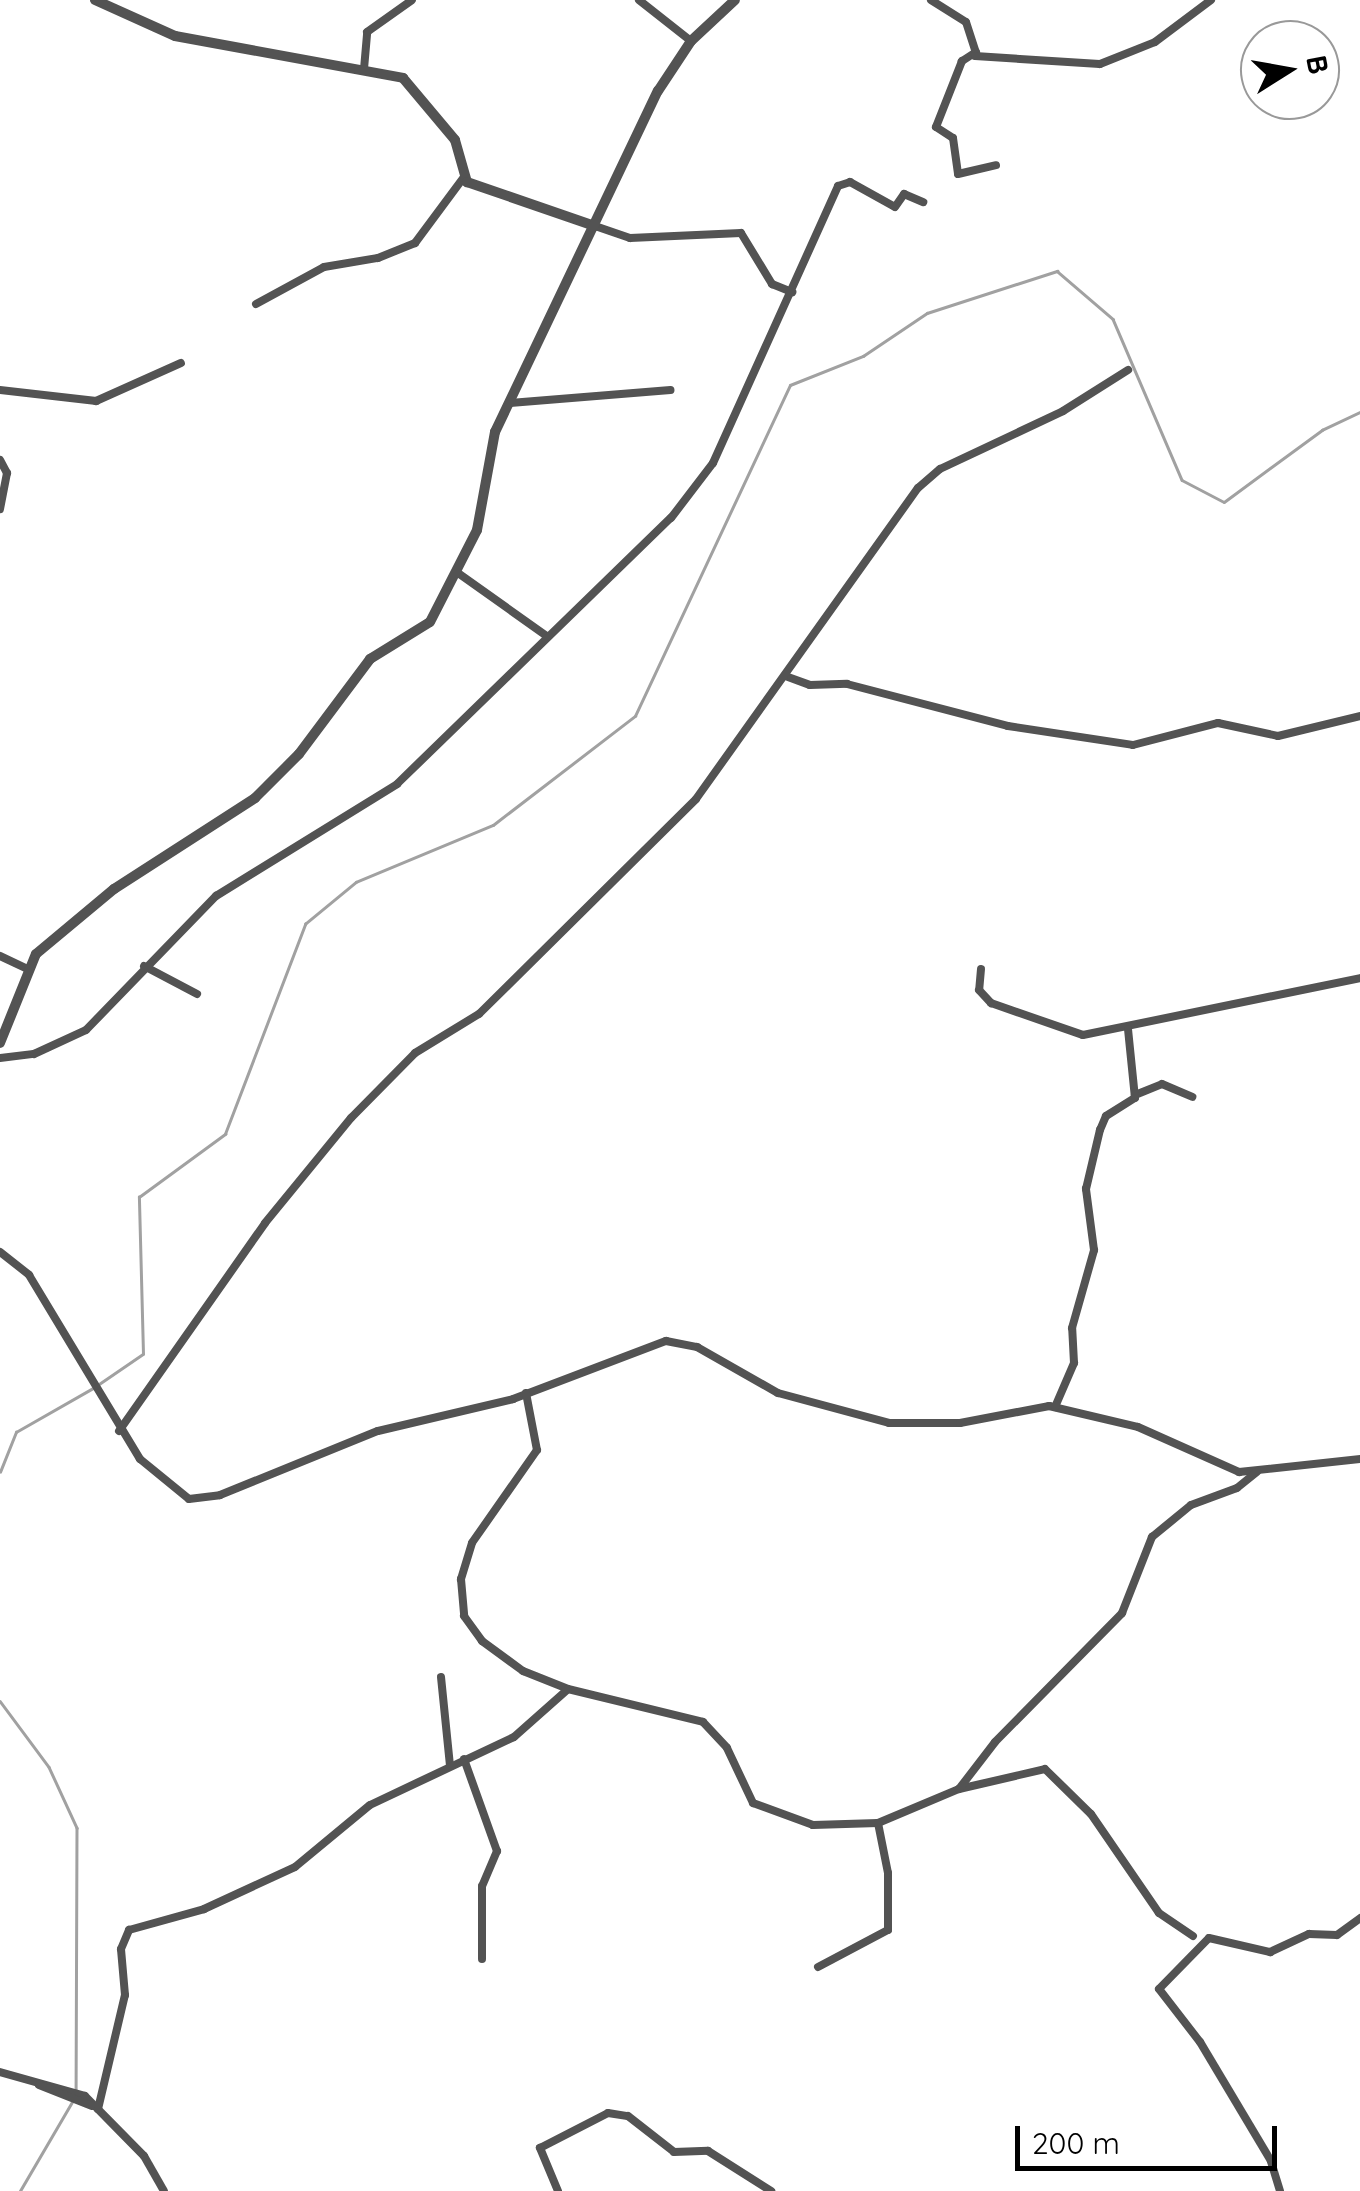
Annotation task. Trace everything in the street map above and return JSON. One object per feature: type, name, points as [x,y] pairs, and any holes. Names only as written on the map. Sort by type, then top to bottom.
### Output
[{"type":"street","points":[[96,0],[176,36],[364,69],[412,86],[455,140],[464,177],[478,189],[630,238],[741,233],[772,284],[792,292]]},
{"type":"street","points":[[364,69],[367,32],[412,0]]},
{"type":"street","points":[[639,0],[691,41]]},
{"type":"street","points":[[0,1043],[26,968],[88,908],[269,785],[370,659],[430,622],[458,573],[481,518],[494,438],[658,91],[691,41],[735,0]]},
{"type":"street","points":[[931,0],[970,27],[975,56]]},
{"type":"street","points":[[996,165],[958,174],[953,138],[936,127],[962,61],[975,56],[1100,64],[1155,42],[1210,0]]},
{"type":"street","points":[[256,304],[324,267],[372,260],[415,243],[464,177]]},
{"type":"street","points":[[0,1058],[34,1054],[86,1030],[216,896],[397,784],[700,484],[838,186],[850,182],[895,207],[904,194],[923,202]]},
{"type":"street","points":[[0,390],[96,401],[181,364]]},
{"type":"street","points":[[119,1431],[265,1223],[351,1118],[415,1053],[480,1014],[668,827],[788,678],[918,488],[940,469],[1064,410],[1128,370]]},
{"type":"street","points":[[510,403],[670,390]]},
{"type":"street","points":[[0,460],[7,473],[0,509]]},
{"type":"street","points":[[458,573],[548,637]]},
{"type":"street","points":[[788,678],[814,686],[842,683],[1008,726],[1134,745],[1218,723],[1278,736],[1360,716]]},
{"type":"street","points":[[0,956],[26,968]]},
{"type":"street","points":[[144,966],[197,994]]},
{"type":"street","points":[[981,969],[979,990],[991,1003],[1070,1033],[1128,1029],[1180,1012],[1292,996],[1360,978]]},
{"type":"street","points":[[1128,1029],[1135,1095]]},
{"type":"street","points":[[1055,1407],[1074,1363],[1072,1328],[1094,1250],[1086,1189],[1106,1116],[1135,1095],[1162,1084],[1192,1097]]},
{"type":"street","points":[[0,1252],[30,1275],[119,1431],[166,1486],[202,1499],[378,1431],[526,1393],[618,1355],[674,1341],[778,1393],[889,1423],[960,1422],[1055,1407],[1106,1416],[1231,1470],[1257,1472],[1360,1459]]},
{"type":"street","points":[[526,1393],[538,1446],[472,1543],[461,1578],[462,1609],[490,1648],[568,1689],[703,1722],[727,1748],[752,1803],[767,1813],[827,1827],[878,1824],[959,1789],[1045,1769],[1091,1814],[1159,1913],[1192,1936]]},
{"type":"street","points":[[959,1789],[995,1742],[1122,1613],[1152,1536],[1191,1505],[1237,1488],[1257,1472]]},
{"type":"street","points":[[441,1677],[450,1766]]},
{"type":"street","points":[[95,2108],[124,1995],[122,1949],[130,1930],[204,1909],[277,1877],[370,1804],[514,1736],[568,1689]]},
{"type":"street","points":[[464,1759],[496,1851],[482,1886],[482,1959]]},
{"type":"street","points":[[818,1967],[888,1930],[888,1873],[878,1824]]},
{"type":"street","points":[[1280,2191],[1271,2161],[1200,2042],[1159,1989],[1209,1938],[1270,1952],[1309,1934],[1337,1935],[1360,1918]]},
{"type":"street","points":[[0,2072],[79,2094],[144,2156],[164,2191]]},
{"type":"street","points":[[39,2085],[64,2100],[95,2108]]},
{"type":"street","points":[[558,2191],[540,2148],[608,2113],[628,2116],[674,2152],[708,2151],[771,2191]]},
{"type":"waterway","points":[[99,1384],[143,1354],[139,1197],[225,1134],[305,924],[356,882],[493,825],[635,716],[790,385],[863,356],[927,313],[1057,271],[1113,319],[1182,480],[1224,502],[1322,430],[1360,412]]},
{"type":"waterway","points":[[0,1472],[16,1432],[93,1388]]},
{"type":"waterway","points":[[0,1701],[49,1767],[77,1828],[76,2090]]},
{"type":"waterway","points":[[20,2191],[72,2102]]}]
